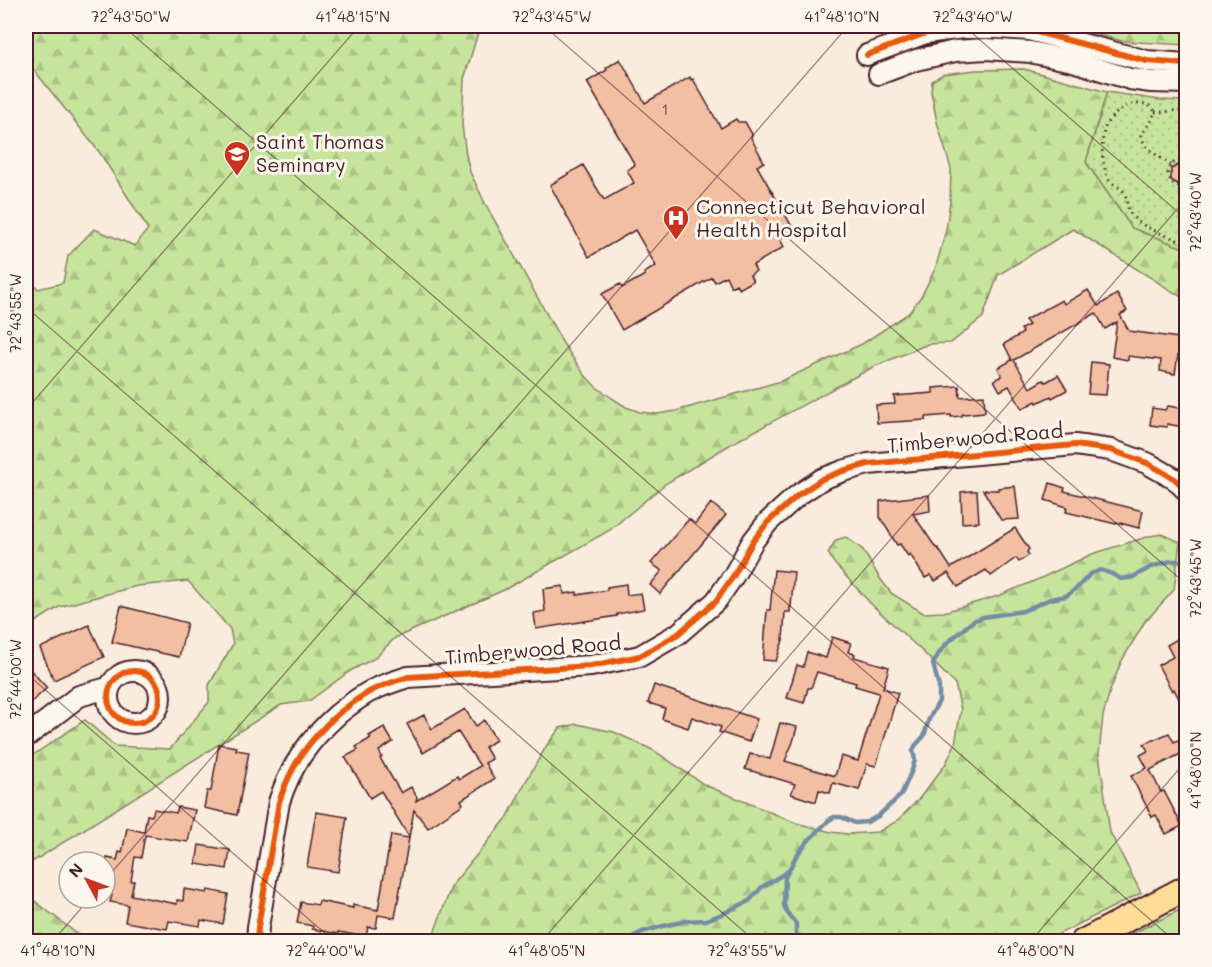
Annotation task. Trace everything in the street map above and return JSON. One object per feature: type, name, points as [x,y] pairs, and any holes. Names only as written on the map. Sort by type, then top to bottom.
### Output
[{"type":"main road","points":[[1083,942],[1186,888]]},
{"type":"street","points":[[867,55],[926,33],[963,28],[997,28],[1029,30],[1147,61],[1186,64]]},
{"type":"street","points":[[879,74],[916,60],[955,51],[986,49],[1030,52],[1073,61],[1130,79],[1186,83]]},
{"type":"street","name":"Timberwood Road","points":[[257,942],[279,802],[285,784],[311,741],[330,722],[366,693],[408,677],[591,666],[640,656],[678,634],[716,601],[753,541],[768,522],[798,495],[822,479],[868,464],[1075,445],[1111,450],[1147,463],[1175,479],[1186,490]]},
{"type":"street","points":[[26,737],[79,696],[108,690]]},
{"type":"path","points":[[1127,100],[1131,105]]},
{"type":"path","points":[[1186,111],[1155,112],[1146,104],[1131,105],[1120,110],[1105,127],[1103,152],[1107,176],[1124,192],[1131,215],[1138,222],[1186,243]]},
{"type":"path","points":[[1155,112],[1141,135],[1143,142],[1171,165]]},
{"type":"path","points":[[1186,161],[1179,161],[1171,165],[1168,173],[1171,183],[1180,188],[1186,187]]},
{"type":"green space","points":[[26,26],[480,26],[464,79],[462,125],[470,172],[564,345],[584,374],[595,386],[612,398],[640,412],[657,414],[676,411],[781,381],[862,344],[909,313],[922,295],[936,267],[946,230],[951,169],[931,92],[932,81],[943,74],[976,70],[1024,69],[1107,92],[1086,162],[1132,228],[1186,249],[1186,300],[1073,229],[998,275],[983,317],[951,343],[928,344],[873,367],[731,444],[665,484],[610,530],[504,590],[395,638],[375,658],[350,671],[309,701],[281,705],[26,866],[26,760],[85,720],[115,746],[170,749],[209,702],[209,685],[233,644],[230,629],[188,581],[137,586],[59,607],[26,628],[26,275],[38,289],[63,283],[68,256],[94,229],[135,246],[148,229],[100,153],[26,60]]},
{"type":"green space","points":[[1064,26],[1186,26],[1186,45],[1122,41]]},
{"type":"green space","points":[[1107,92],[1160,100],[1186,101],[1186,249],[1132,228],[1086,162]]},
{"type":"green space","points":[[1162,534],[1180,542],[1174,590],[1144,623],[1121,662],[1103,716],[1099,754],[1110,832],[1141,893],[1045,941],[431,941],[452,885],[507,818],[547,745],[560,728],[577,724],[614,732],[653,750],[705,785],[796,823],[848,834],[878,832],[897,821],[918,800],[945,765],[955,744],[961,710],[955,684],[871,604],[834,563],[828,553],[836,540],[846,537],[863,550],[891,593],[923,613],[944,612],[998,596],[1092,554]]},
{"type":"green space","points":[[26,894],[86,941],[26,941]]},
{"type":"green space","points":[[1186,907],[1186,941],[1117,941]]},
{"type":"building","points":[[620,59],[645,103],[690,77],[721,128],[736,119],[738,122],[745,122],[764,162],[757,166],[794,230],[780,239],[784,247],[753,265],[756,271],[750,275],[753,281],[739,289],[736,284],[731,287],[726,276],[715,282],[712,277],[622,330],[602,294],[620,284],[622,288],[656,266],[635,230],[589,257],[550,185],[583,165],[604,200],[634,183],[627,170],[635,165],[587,82]]},
{"type":"building","points":[[1186,161],[1186,189],[1171,180],[1171,169]]},
{"type":"building","points":[[1088,290],[1098,306],[1117,294],[1127,311],[1120,315],[1129,331],[1186,339],[1186,356],[1178,355],[1175,374],[1160,371],[1161,360],[1128,356],[1128,360],[1112,357],[1117,322],[1105,329],[1096,313],[1014,360],[1030,388],[1058,375],[1067,390],[1052,398],[1051,396],[1037,403],[1036,401],[1022,409],[1009,386],[1000,391],[994,380],[1002,376],[998,368],[1012,360],[1004,344],[1023,333],[1021,329],[1029,325],[1025,320],[1062,300],[1064,304]]},
{"type":"building","points":[[1091,362],[1109,364],[1106,395],[1088,394]]},
{"type":"building","points":[[959,386],[960,397],[984,395],[985,412],[951,417],[951,415],[926,417],[926,420],[877,423],[876,405],[895,404],[894,396],[933,393],[933,388]]},
{"type":"building","points":[[1168,406],[1186,409],[1186,424],[1183,427],[1167,424],[1167,427],[1150,425],[1152,408],[1165,410]]},
{"type":"building","points":[[1050,483],[1065,488],[1064,491],[1143,511],[1139,528],[1066,512],[1067,507],[1045,500]]},
{"type":"building","points":[[1015,486],[1019,519],[1001,520],[983,490],[998,490],[998,488]]},
{"type":"building","points":[[977,491],[979,522],[962,523],[961,492]]},
{"type":"building","points":[[929,495],[930,511],[913,514],[951,568],[1015,528],[1029,549],[1027,552],[1029,555],[1019,562],[1016,558],[991,576],[986,570],[958,587],[948,573],[935,581],[931,575],[925,578],[910,554],[908,556],[900,544],[897,545],[880,517],[880,501]]},
{"type":"building","points":[[711,503],[726,515],[660,594],[650,585],[662,571],[651,563],[689,519],[695,524]]},
{"type":"building","points":[[774,570],[794,572],[790,612],[785,612],[783,640],[776,661],[763,660],[767,610],[770,610]]},
{"type":"building","points":[[626,584],[627,595],[641,593],[644,609],[617,614],[617,616],[536,629],[534,613],[545,611],[543,589],[563,586],[564,594],[577,592],[577,595]]},
{"type":"building","points":[[121,606],[187,623],[179,657],[112,642]]},
{"type":"building","points":[[89,625],[104,657],[54,680],[40,648]]},
{"type":"building","points":[[1186,634],[1186,654],[1178,659],[1186,676],[1186,713],[1158,665],[1173,657],[1167,645]]},
{"type":"building","points":[[832,637],[851,643],[848,652],[855,654],[854,657],[889,667],[883,688],[898,693],[876,766],[867,764],[859,790],[833,783],[830,793],[819,790],[816,802],[791,794],[795,784],[745,769],[750,754],[770,759],[780,723],[797,727],[785,761],[835,776],[841,756],[858,761],[879,693],[855,686],[856,683],[817,672],[811,688],[808,688],[804,703],[787,698],[797,665],[803,667],[807,652],[826,658]]},
{"type":"building","points":[[26,665],[47,688],[26,707]]},
{"type":"building","points":[[654,685],[757,719],[749,742],[719,732],[721,727],[692,717],[688,728],[662,719],[665,708],[648,703]]},
{"type":"building","points":[[465,709],[476,726],[484,720],[496,740],[485,747],[492,759],[485,763],[494,779],[461,800],[463,804],[428,828],[414,810],[409,837],[381,791],[370,798],[345,757],[358,750],[356,747],[384,727],[393,742],[379,751],[382,757],[380,758],[401,793],[411,787],[417,797],[416,801],[457,776],[459,779],[480,766],[458,732],[423,753],[407,724],[424,715],[432,729]]},
{"type":"building","points":[[1169,733],[1174,742],[1186,736],[1186,751],[1150,770],[1182,826],[1166,834],[1156,815],[1152,817],[1131,776],[1147,768],[1140,755],[1148,751],[1144,744]]},
{"type":"building","points":[[219,744],[249,752],[237,815],[204,808],[207,791],[211,791]]},
{"type":"building","points":[[178,807],[195,810],[188,842],[145,835],[141,858],[135,857],[131,895],[177,904],[177,900],[183,901],[184,889],[228,894],[223,924],[201,920],[200,926],[169,921],[167,929],[125,922],[128,905],[117,903],[117,860],[119,852],[122,853],[127,828],[144,832],[147,815],[152,816],[154,809],[176,813]]},
{"type":"building","points":[[316,812],[347,817],[338,872],[307,867]]},
{"type":"building","points":[[391,835],[409,838],[395,918],[378,915],[376,928],[368,927],[366,937],[312,929],[313,926],[297,923],[301,902],[318,905],[319,901],[378,910]]},
{"type":"building","points":[[199,845],[230,850],[227,869],[196,864]]},
{"type":"waterway","points":[[796,942],[796,924],[784,905],[785,877],[796,856],[829,820],[841,817],[855,823],[867,822],[878,816],[901,795],[915,760],[913,751],[915,746],[924,736],[929,719],[939,701],[939,687],[933,664],[947,643],[973,621],[983,617],[1023,611],[1050,599],[1066,596],[1090,574],[1101,570],[1121,579],[1133,577],[1151,567],[1171,561],[1186,561]]},
{"type":"waterway","points":[[625,942],[642,932],[686,921],[706,920],[722,914],[749,901],[762,887],[787,872]]},
{"type":"cycle path","points":[[867,55],[926,33],[963,28],[997,28],[1029,30],[1147,61],[1186,64]]},
{"type":"cycle path","points":[[257,942],[279,802],[289,776],[302,754],[328,724],[365,694],[408,677],[591,666],[640,656],[678,634],[716,601],[753,541],[768,522],[798,495],[822,479],[868,464],[1075,445],[1111,450],[1147,463],[1175,479],[1186,490]]},
{"type":"cycle path","points":[[129,671],[139,671],[153,678],[160,697],[153,716],[139,723],[129,723],[119,719],[112,712],[108,702],[108,692],[112,682],[119,675],[129,671]]},
{"type":"place","name":"Saint Thomas Seminary","points":[[237,177]]},
{"type":"place","name":"Connecticut Behavioral Health Hospital","points":[[676,241]]}]
